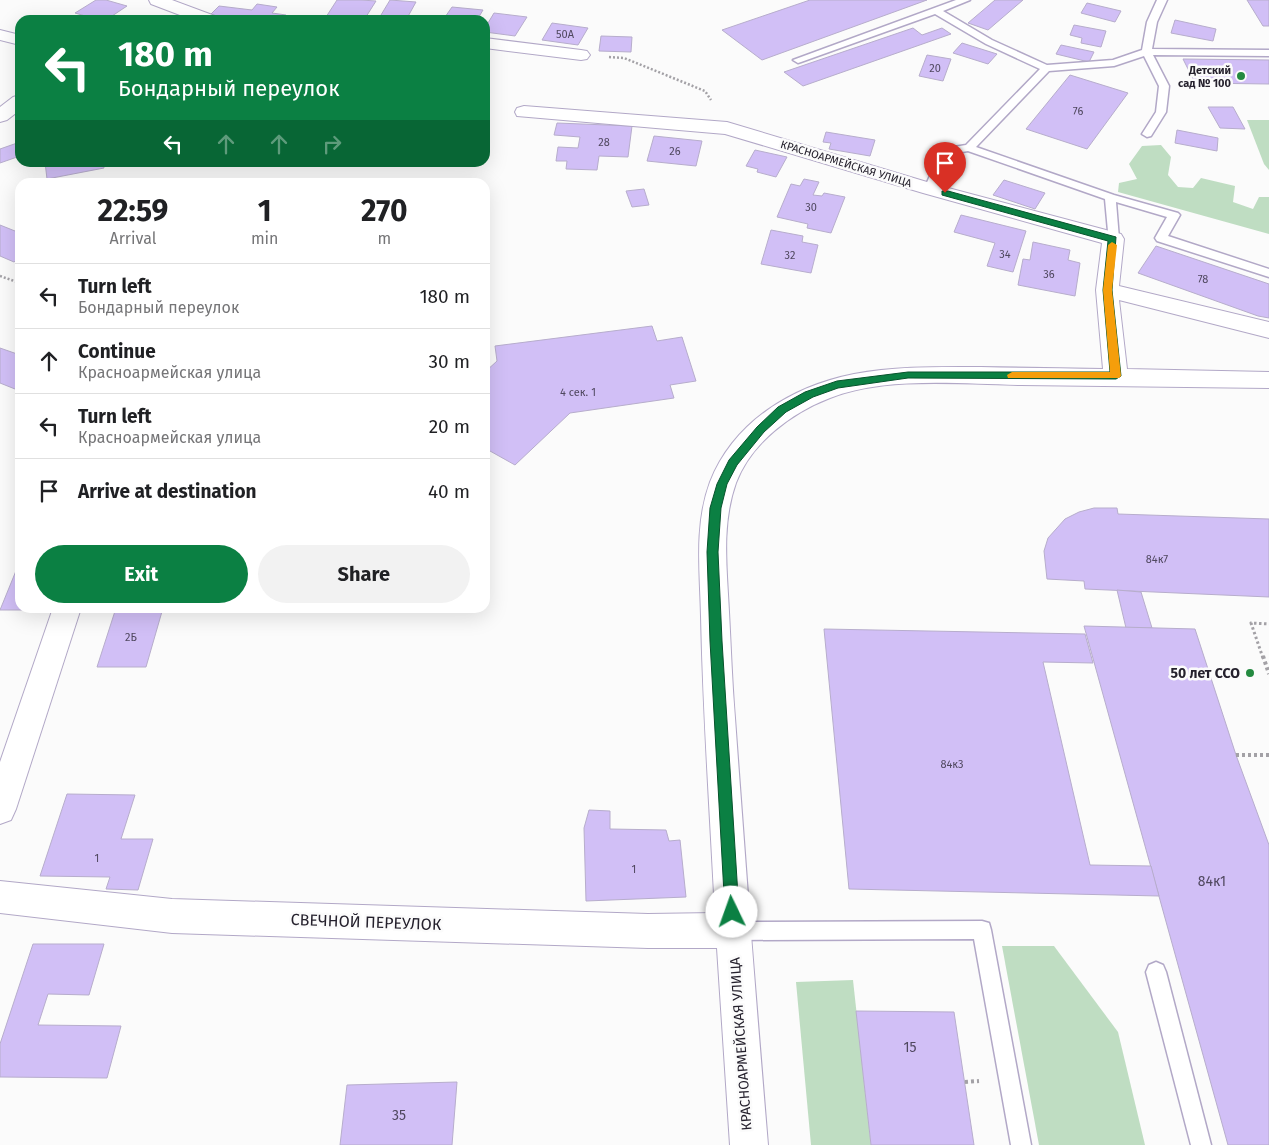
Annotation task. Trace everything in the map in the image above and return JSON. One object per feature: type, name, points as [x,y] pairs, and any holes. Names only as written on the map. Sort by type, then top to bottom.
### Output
[{"type":"street","points":[[156,0],[196,15]]},
{"type":"street","points":[[0,35],[15,39]]},
{"type":"street","points":[[490,44],[581,55]]},
{"type":"street","points":[[0,116],[15,105]]},
{"type":"street","name":"КРАСНОАРМЕЙСКАЯ УЛИЦА","points":[[524,112],[727,128],[930,189],[1113,239]]},
{"type":"street","points":[[1113,239],[1107,290],[1116,376]]},
{"type":"street","points":[[1107,290],[1269,330]]},
{"type":"street","name":"КРАСНОАРМЕЙСКАЯ УЛИЦА","points":[[749,1145],[733,931],[716,651],[713,552],[716,508],[722,484],[732,463],[761,429],[782,410],[809,394],[837,385],[908,375],[1116,376],[1269,380]]},
{"type":"street","points":[[0,809],[65,613]]},
{"type":"street","name":"СВЕЧНОЙ ПЕРЕУЛОК","points":[[0,897],[172,916],[648,931],[733,931]]},
{"type":"lane","points":[[798,60],[965,0]]},
{"type":"lane","points":[[1147,134],[1161,112],[1164,86],[1147,52],[1152,22],[1162,0]]},
{"type":"lane","points":[[936,11],[989,42],[1046,68],[1114,64],[1147,52],[1269,53]]},
{"type":"lane","points":[[969,148],[1046,68]]},
{"type":"lane","points":[[930,189],[946,151],[969,148],[1110,197],[1174,215],[1162,238],[1269,273]]},
{"type":"lane","points":[[1110,197],[1113,239]]},
{"type":"lane","points":[[733,931],[982,930],[1021,1145]]},
{"type":"lane","points":[[1156,972],[1201,1145]]},
{"type":"path","points":[[581,55],[624,58],[705,90],[727,128]]},
{"type":"path","points":[[0,276],[15,281]]},
{"type":"path","points":[[1269,624],[1251,623],[1269,674]]},
{"type":"path","points":[[1236,755],[1269,755]]},
{"type":"green space","points":[[1247,120],[1269,120],[1269,170],[1264,164]]},
{"type":"green space","points":[[1161,145],[1171,157],[1168,175],[1178,187],[1193,188],[1201,178],[1235,186],[1233,202],[1253,209],[1259,197],[1269,197],[1269,234],[1118,192],[1119,183],[1137,179],[1129,164],[1142,146]]},
{"type":"green space","points":[[1002,946],[1054,946],[1118,1032],[1145,1145],[1039,1145]]},
{"type":"green space","points":[[853,980],[871,1145],[811,1145],[796,982]]},
{"type":"building","points":[[96,0],[106,0],[127,6],[114,15],[82,15],[75,13]]},
{"type":"building","points":[[337,0],[376,1],[367,15],[327,15]]},
{"type":"building","points":[[390,0],[416,2],[409,15],[381,15]]},
{"type":"building","points":[[810,0],[927,0],[762,60],[722,30]]},
{"type":"building","points":[[995,0],[1023,0],[988,30],[968,23]]},
{"type":"building","points":[[1247,0],[1269,0],[1269,26],[1263,26]]},
{"type":"building","points":[[1087,3],[1121,11],[1115,22],[1081,13]]},
{"type":"building","points":[[257,4],[277,7],[272,13],[286,15],[210,15],[219,6],[252,10]]},
{"type":"building","points":[[452,7],[483,10],[480,15],[446,15]]},
{"type":"building","points":[[494,13],[527,17],[515,36],[490,33],[490,20]]},
{"type":"building","points":[[1175,20],[1216,29],[1213,41],[1171,33]]},
{"type":"building","points":[[552,23],[588,28],[578,45],[542,40]]},
{"type":"building","points":[[1074,25],[1106,31],[1101,47],[1081,43],[1082,38],[1070,35]]},
{"type":"building","points":[[913,28],[922,35],[942,28],[951,34],[803,86],[784,72]]},
{"type":"building","points":[[601,36],[632,37],[631,52],[599,51]]},
{"type":"building","points":[[962,43],[997,54],[988,64],[953,53]]},
{"type":"building","points":[[1061,45],[1094,52],[1089,62],[1056,54]]},
{"type":"building","points":[[927,55],[951,59],[943,81],[919,76]]},
{"type":"building","points":[[1183,59],[1269,60],[1269,84],[1195,83]]},
{"type":"building","points":[[1070,75],[1128,93],[1087,149],[1026,129]]},
{"type":"building","points":[[1208,107],[1233,107],[1245,129],[1220,128]]},
{"type":"building","points":[[557,123],[632,126],[628,157],[599,156],[597,170],[566,169],[567,161],[556,161],[558,147],[578,148],[580,137],[554,135]]},
{"type":"building","points":[[1177,130],[1218,138],[1217,151],[1175,143]]},
{"type":"building","points":[[826,132],[875,140],[870,156],[829,149],[831,143],[823,142]]},
{"type":"building","points":[[654,136],[702,141],[696,166],[647,161]]},
{"type":"building","points":[[15,144],[15,158],[0,163],[0,149]]},
{"type":"building","points":[[755,150],[787,157],[776,177],[757,172],[758,169],[746,166]]},
{"type":"building","points":[[46,167],[104,167],[104,168],[47,178]]},
{"type":"building","points":[[804,179],[819,182],[813,195],[822,196],[824,193],[845,197],[831,233],[807,228],[808,224],[777,217],[791,184],[800,186]]},
{"type":"building","points":[[1004,180],[1045,193],[1035,209],[993,195]]},
{"type":"building","points":[[644,189],[649,205],[632,207],[626,191]]},
{"type":"building","points":[[961,215],[1026,231],[1013,272],[987,266],[995,243],[954,232]]},
{"type":"building","points":[[0,225],[15,231],[15,261],[0,256]]},
{"type":"building","points":[[771,230],[803,236],[802,242],[818,245],[811,273],[761,264]]},
{"type":"building","points":[[1033,242],[1070,250],[1068,260],[1080,263],[1075,296],[1018,285],[1023,259],[1030,260]]},
{"type":"building","points":[[1156,246],[1269,284],[1269,318],[1258,316],[1138,273]]},
{"type":"building","points":[[652,326],[657,341],[682,337],[696,381],[670,385],[674,398],[570,413],[515,465],[490,451],[490,367],[497,361],[495,346]]},
{"type":"building","points":[[0,348],[15,353],[15,389],[0,383]]},
{"type":"building","points":[[1094,508],[1117,508],[1118,514],[1269,519],[1269,597],[1085,589],[1084,581],[1047,579],[1044,551],[1048,538],[1065,519],[1079,512]]},
{"type":"building","points":[[15,573],[15,610],[0,610]]},
{"type":"building","points":[[1117,590],[1141,592],[1152,628],[1126,628]]},
{"type":"building","points":[[114,613],[162,613],[146,667],[97,667]]},
{"type":"building","points":[[1084,626],[1195,629],[1236,755],[1269,845],[1269,1145],[1228,1145]]},
{"type":"building","points":[[824,629],[1085,634],[1093,663],[1043,662],[1090,865],[1151,866],[1159,896],[849,889]]},
{"type":"building","points":[[67,794],[135,795],[121,839],[153,839],[138,890],[106,889],[110,877],[40,876]]},
{"type":"building","points":[[589,810],[610,811],[610,829],[666,830],[669,841],[680,840],[686,897],[586,901],[584,828]]},
{"type":"building","points":[[33,944],[104,944],[89,995],[48,994],[38,1025],[121,1026],[107,1078],[0,1077],[0,1044]]},
{"type":"building","points":[[856,1011],[954,1012],[974,1145],[871,1145]]},
{"type":"building","points":[[457,1082],[452,1145],[340,1145],[347,1085]]},
{"type":"slow traffic","points":[[1012,375],[1116,376],[1107,290],[1112,245]]},
{"type":"place","name":"Детский сад № 100","points":[[1241,76]]},
{"type":"place","name":"50 лет ССО","points":[[1250,673]]},
{"type":"route","points":[[732,912],[716,641],[713,552],[716,508],[722,484],[732,463],[761,429],[782,410],[809,394],[837,385],[874,378],[908,375],[1116,376],[1107,290],[1113,239],[945,193]]}]
